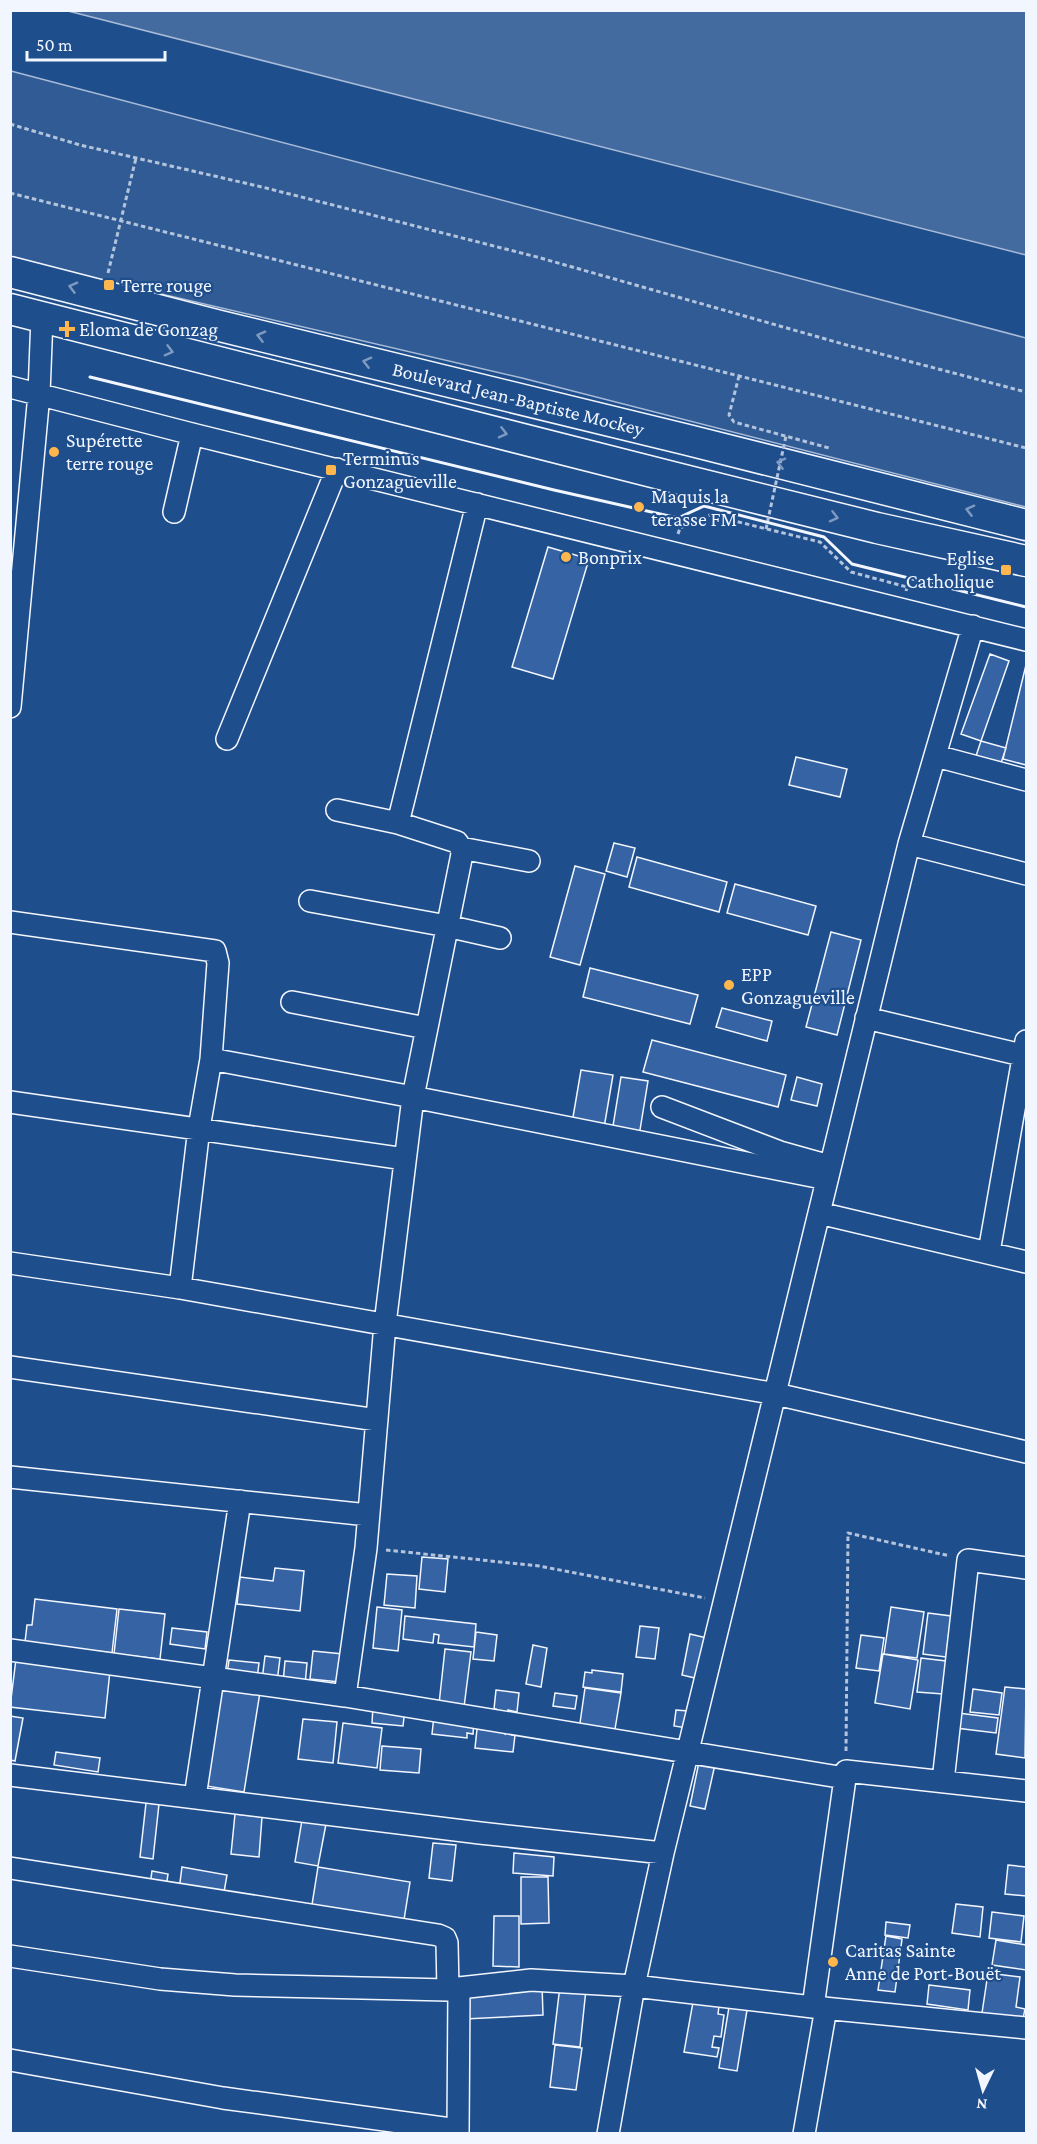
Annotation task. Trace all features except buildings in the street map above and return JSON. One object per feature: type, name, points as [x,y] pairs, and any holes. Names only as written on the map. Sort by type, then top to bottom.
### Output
[{"type":"highway","name":"Boulevard Jean-Baptiste Mockey","points":[[10,272],[433,380],[676,437],[1026,525]]},
{"type":"highway","name":"Boulevard Jean-Baptiste Mockey","points":[[10,309],[726,491],[1026,561]]},
{"type":"street","points":[[10,707],[19,527],[39,394],[42,317]]},
{"type":"street","points":[[10,387],[1026,640]]},
{"type":"street","points":[[174,512],[192,434]]},
{"type":"street","points":[[227,739],[337,470]]},
{"type":"street","points":[[398,823],[477,504]]},
{"type":"street","points":[[608,2133],[634,1986],[663,1853],[909,844],[973,626]]},
{"type":"street","points":[[936,756],[1026,780]]},
{"type":"street","points":[[337,810],[398,823],[457,843],[461,848],[529,861]]},
{"type":"street","points":[[909,844],[1026,874]]},
{"type":"street","points":[[345,1696],[366,1548],[385,1324],[413,1097],[461,848]]},
{"type":"street","points":[[310,901],[500,938]]},
{"type":"street","points":[[10,922],[215,951],[218,963],[212,1059],[199,1128],[180,1288]]},
{"type":"street","points":[[292,1002],[426,1028]]},
{"type":"street","points":[[866,1018],[1025,1051],[989,1252]]},
{"type":"street","points":[[212,1059],[829,1173]]},
{"type":"street","points":[[10,1102],[405,1159]]},
{"type":"street","points":[[662,1107],[829,1173]]},
{"type":"street","points":[[819,1213],[1026,1262]]},
{"type":"street","points":[[10,1263],[180,1288],[776,1394],[1026,1452]]},
{"type":"street","points":[[10,1367],[376,1420]]},
{"type":"street","points":[[10,1476],[368,1515]]},
{"type":"street","points":[[195,1797],[240,1501]]},
{"type":"street","points":[[943,1781],[968,1560],[1026,1568]]},
{"type":"street","points":[[10,1650],[345,1696],[845,1775],[943,1781],[1026,1791]]},
{"type":"street","points":[[10,1775],[469,1832],[663,1853]]},
{"type":"street","points":[[804,2133],[845,1775]]},
{"type":"street","points":[[10,1868],[438,1935],[445,1938],[454,1989],[458,2132],[223,2098],[10,2060]]},
{"type":"street","points":[[10,1956],[160,1979],[235,1985],[454,1989],[531,1980],[634,1986],[1026,2028]]},
{"type":"path","points":[[10,124],[80,145],[262,187],[537,257],[843,344],[1026,392]]},
{"type":"path","points":[[99,294],[109,270],[136,158]]},
{"type":"path","points":[[10,193],[1026,448]]},
{"type":"path","points":[[739,376],[729,416],[734,422],[829,448]]},
{"type":"path","points":[[766,529],[786,436]]},
{"type":"path","points":[[673,553],[680,528],[710,515],[820,542],[851,572],[907,587],[901,610]]},
{"type":"path","points":[[845,1775],[848,1533],[968,1560]]},
{"type":"path","points":[[366,1548],[539,1566],[725,1601]]},
{"type":"shaded area","points":[[68,11],[1026,11],[1026,255]]},
{"type":"shaded area","points":[[11,71],[1026,338],[1026,507],[522,378],[11,259]]},
{"type":"wall","points":[[90,377],[678,518],[704,506],[824,537],[852,564],[1026,607]]},
{"type":"place","name":"Terre rouge","points":[[109,285]]},
{"type":"place","name":"Eloma de Gonzag","points":[[67,329]]},
{"type":"place","name":"Supérette terre rouge","points":[[54,452]]},
{"type":"place","name":"Terminus Gonzagueville","points":[[331,470]]},
{"type":"place","name":"Maquis la terasse FM","points":[[639,507]]},
{"type":"place","name":"Bonprix","points":[[566,557]]},
{"type":"place","name":"Eglise Catholique","points":[[1006,570]]},
{"type":"place","name":"EPP Gonzagueville","points":[[729,985]]},
{"type":"place","name":"Caritas Sainte Anne de Port-Bouët","points":[[833,1962]]}]
